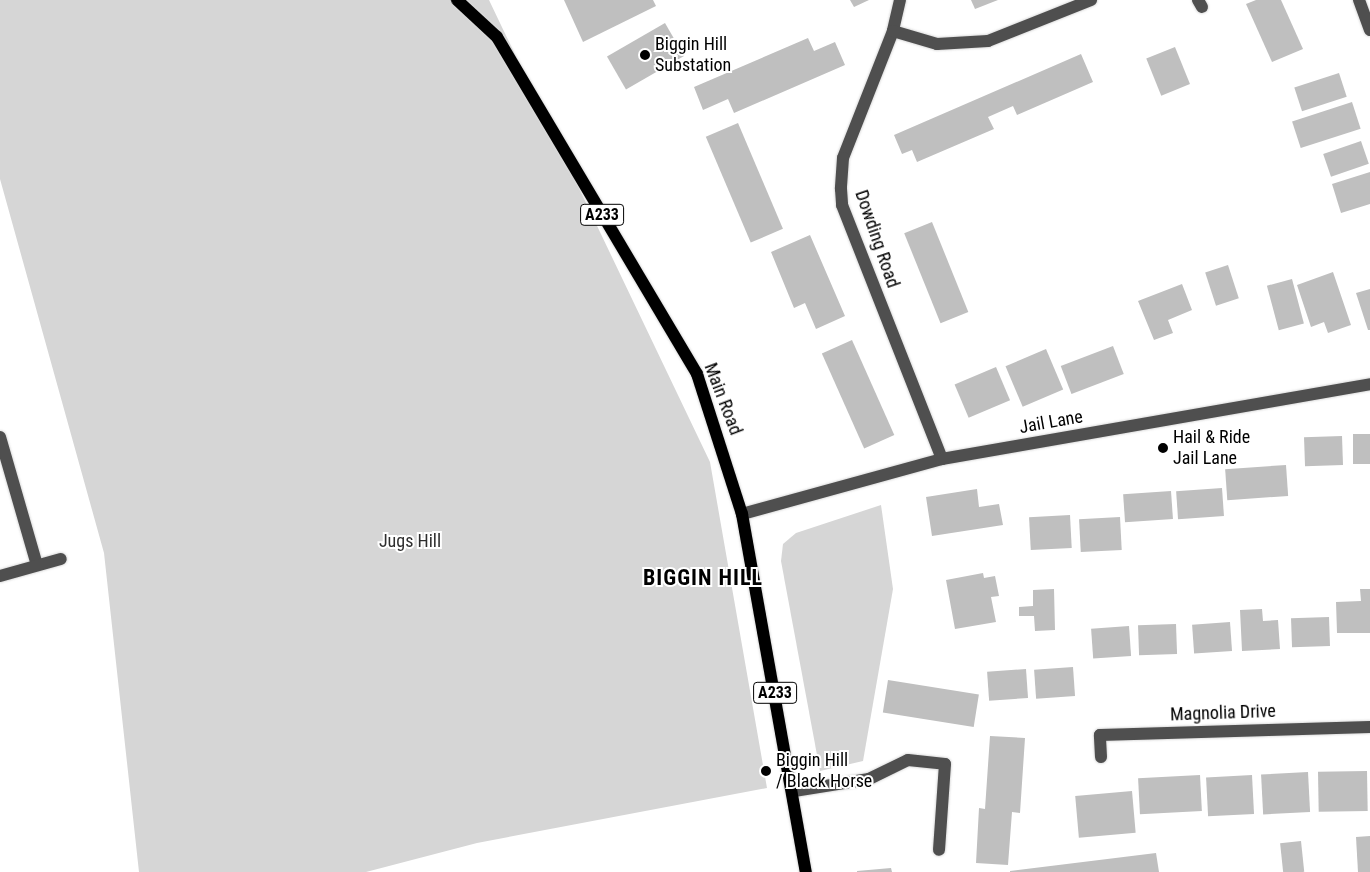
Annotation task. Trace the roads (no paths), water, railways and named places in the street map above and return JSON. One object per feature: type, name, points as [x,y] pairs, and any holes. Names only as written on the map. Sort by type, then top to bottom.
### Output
[{"type":"main road","name":"Main Road","points":[[457,0],[497,37],[697,374],[742,514],[794,791],[806,872]]},
{"type":"street","name":"Dowding Road","points":[[900,0],[893,31],[843,158],[840,189],[842,205],[942,458]]},
{"type":"street","points":[[893,31],[937,44],[988,41],[1091,0]]},
{"type":"street","points":[[1359,0],[1370,30]]},
{"type":"street","name":"Jail Lane","points":[[742,514],[942,458],[1370,384]]},
{"type":"street","points":[[0,437],[37,565]]},
{"type":"street","points":[[0,576],[61,559]]},
{"type":"street","name":"Magnolia Drive","points":[[1101,757],[1100,735],[1370,727]]},
{"type":"street","points":[[794,791],[870,779],[908,760],[945,764],[939,850]]},
{"type":"place","name":"Biggin Hill Substation","points":[[645,55]]},
{"type":"place","name":"Hail & Ride Jail Lane","points":[[1163,448]]},
{"type":"place","name":"Biggin Hill / Black Horse","points":[[766,771]]},
{"type":"district","name":"BIGGIN HILL","points":[[703,578]]},
{"type":"park label","name":"Jugs Hill","points":[[410,541]]}]
